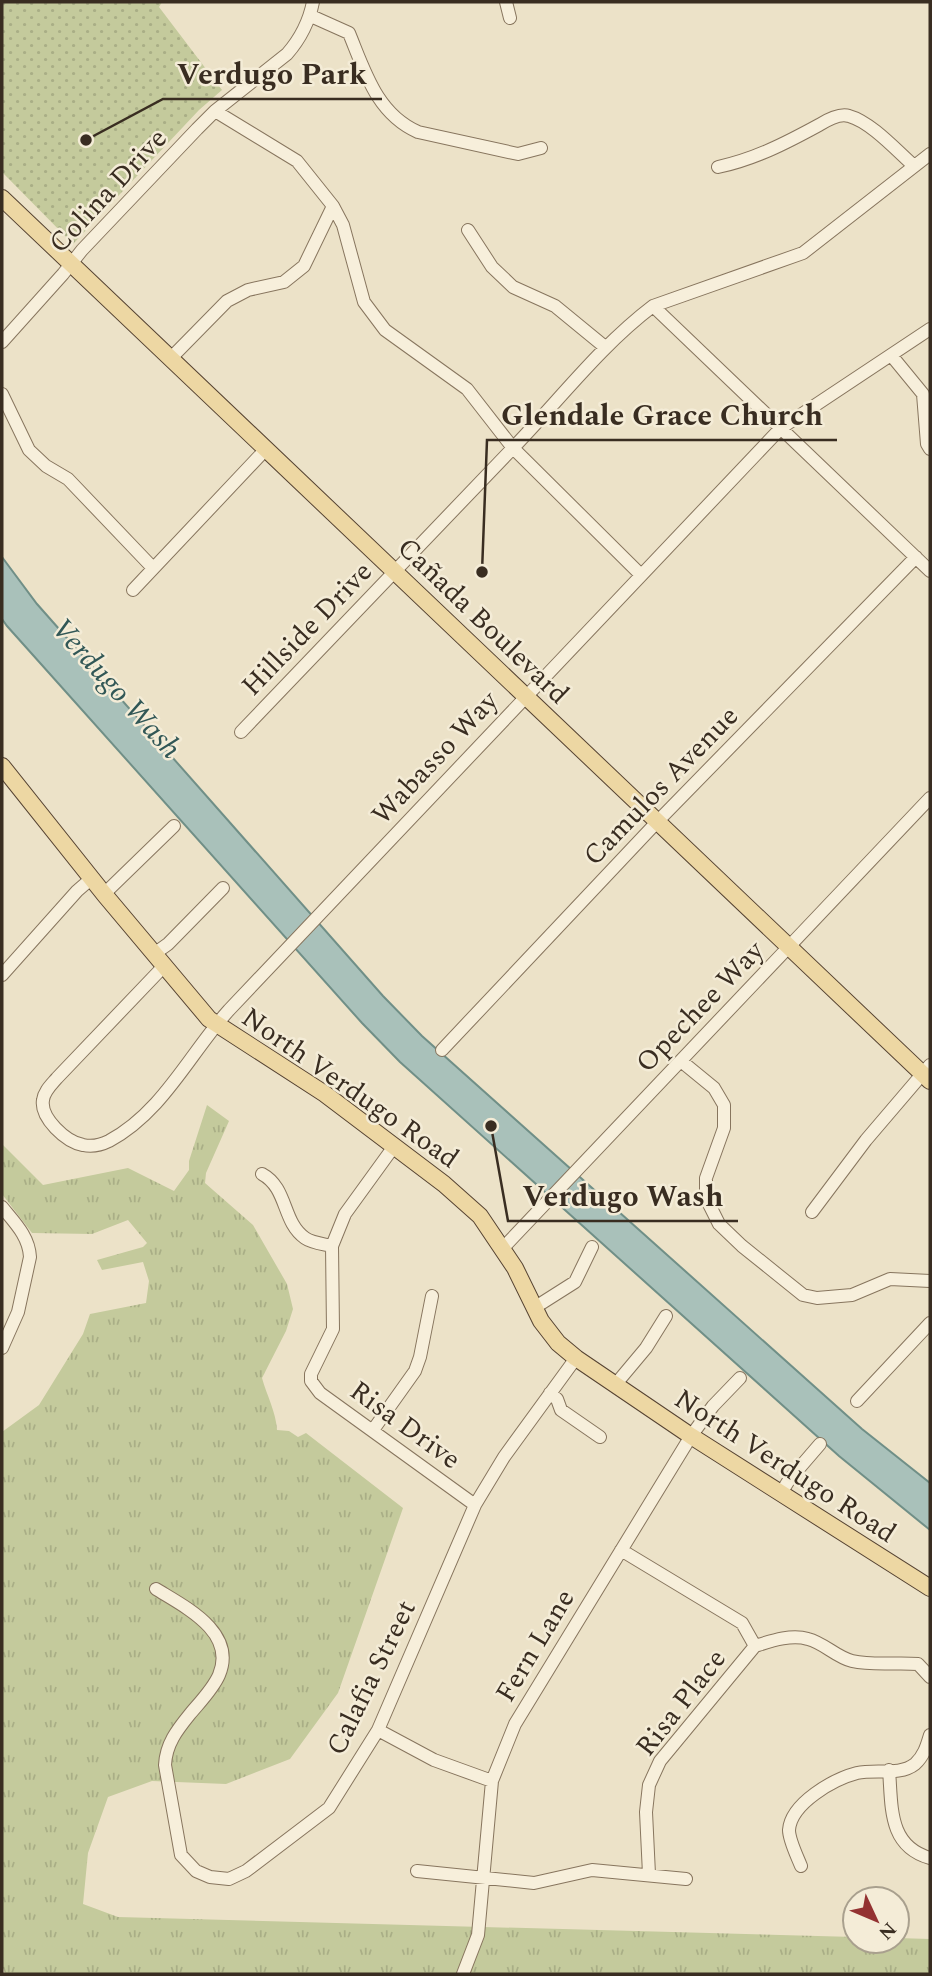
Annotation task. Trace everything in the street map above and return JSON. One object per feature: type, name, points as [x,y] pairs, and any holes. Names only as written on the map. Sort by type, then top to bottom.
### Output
[{"type":"main road","name":"Cañada Boulevard","points":[[2,198],[657,822],[928,1074]]},
{"type":"main road","name":"North Verdugo Road","points":[[2,766],[202,1012],[216,1024],[325,1094],[395,1145],[464,1201],[486,1224],[503,1248],[548,1332],[576,1358],[691,1436],[930,1588]]},
{"type":"street","points":[[313,2],[311,16],[349,33],[370,84],[385,108],[405,126],[418,132],[518,154],[541,148]]},
{"type":"street","points":[[506,2],[510,18]]},
{"type":"street","name":"Colina Drive","points":[[2,342],[71,263],[215,111],[287,54],[300,38],[311,16]]},
{"type":"street","points":[[215,111],[297,161],[333,206],[343,225],[365,302],[385,330],[467,388],[513,448],[640,575]]},
{"type":"street","points":[[718,167],[743,161],[783,145],[829,119],[846,114],[861,120],[914,166]]},
{"type":"street","name":"Hillside Drive","points":[[241,732],[513,448],[605,347],[653,306],[803,253],[930,154]]},
{"type":"street","points":[[171,358],[227,301],[248,290],[284,282],[304,265],[333,206]]},
{"type":"street","points":[[468,230],[492,267],[513,288],[555,306],[605,347]]},
{"type":"street","points":[[653,306],[930,571]]},
{"type":"street","name":"Wabasso Way","points":[[159,960],[43,1097],[43,1108],[47,1117],[65,1135],[82,1146],[97,1146],[134,1124],[167,1090],[216,1024],[781,428],[930,329]]},
{"type":"street","points":[[891,355],[923,394],[927,444],[930,449]]},
{"type":"street","points":[[2,394],[29,450],[46,466],[68,479],[152,568]]},
{"type":"street","points":[[133,590],[266,449]]},
{"type":"street","name":"Camulos Avenue","points":[[442,1049],[657,822],[916,557]]},
{"type":"street","name":"Opechee Way","points":[[503,1248],[930,798]]},
{"type":"street","points":[[104,894],[174,826]]},
{"type":"street","points":[[2,975],[77,891],[92,878]]},
{"type":"street","points":[[159,960],[168,944],[223,888]]},
{"type":"street","points":[[681,1061],[714,1088],[724,1105],[724,1128],[706,1178],[706,1190],[709,1204],[719,1224],[742,1246],[803,1295],[817,1298],[852,1296],[890,1279],[930,1281]]},
{"type":"street","points":[[812,1212],[866,1140],[928,1074]]},
{"type":"street","points":[[262,1174],[274,1180],[294,1227],[306,1239],[332,1246],[345,1214],[395,1145]]},
{"type":"street","points":[[2,1207],[23,1233],[30,1249],[18,1312],[2,1348]]},
{"type":"street","name":"Risa Drive","points":[[332,1246],[334,1329],[311,1381],[320,1392],[475,1504]]},
{"type":"street","points":[[534,1308],[575,1282],[592,1247]]},
{"type":"street","points":[[373,1430],[415,1371],[432,1296]]},
{"type":"street","points":[[615,1385],[646,1348],[666,1316]]},
{"type":"street","points":[[857,1401],[930,1323]]},
{"type":"street","name":"Calafia Street","points":[[156,1589],[200,1615],[219,1640],[222,1656],[220,1675],[176,1731],[165,1751],[165,1765],[181,1855],[196,1871],[211,1877],[229,1879],[246,1871],[329,1808],[378,1730],[475,1504],[504,1457],[576,1358]]},
{"type":"street","name":"Fern Lane","points":[[463,1974],[478,1935],[492,1781],[515,1724],[691,1436],[713,1406],[740,1378]]},
{"type":"street","points":[[550,1393],[557,1399],[561,1410]]},
{"type":"street","points":[[542,1405],[550,1410],[561,1410],[600,1437]]},
{"type":"street","points":[[780,1493],[820,1444]]},
{"type":"street","points":[[621,1550],[742,1623],[755,1646],[790,1638],[809,1639],[850,1660],[872,1664],[893,1661],[918,1664],[930,1677]]},
{"type":"street","name":"Risa Place","points":[[649,1874],[646,1812],[649,1785],[660,1761],[755,1646]]},
{"type":"street","points":[[378,1730],[434,1759],[492,1781]]},
{"type":"street","points":[[800,1866],[789,1831],[794,1812],[810,1795],[856,1773],[902,1770],[915,1764],[924,1753],[930,1735]]},
{"type":"street","points":[[889,1770],[896,1828],[902,1841],[915,1854],[930,1858]]},
{"type":"street","points":[[417,1871],[534,1883],[592,1870],[686,1879]]},
{"type":"green space","points":[[2,2],[162,2],[159,7],[222,90],[199,110],[73,244],[2,172]]},
{"type":"green space","points":[[207,1105],[229,1121],[206,1173],[205,1183],[253,1225],[287,1284],[293,1309],[286,1331],[262,1378],[277,1430],[289,1431],[298,1437],[306,1433],[403,1508],[338,1693],[290,1759],[226,1784],[152,1781],[108,1797],[88,1853],[83,1904],[118,1917],[841,1937],[841,1955],[911,1955],[911,1938],[930,1939],[930,1974],[5,1974],[2,1965],[2,1432],[39,1405],[83,1334],[90,1314],[146,1303],[149,1281],[143,1262],[102,1270],[97,1260],[143,1247],[147,1243],[128,1220],[92,1234],[32,1233],[2,1194],[2,1144],[43,1185],[128,1168],[174,1191],[189,1170],[189,1161]]},
{"type":"water","points":[[2,557],[37,604],[383,996],[422,1036],[862,1429],[930,1483],[930,1530],[839,1456],[400,1062],[362,1023],[7,626],[2,619]]},
{"type":"place","name":"Verdugo Park","points":[[86,140]]},
{"type":"place","name":"Glendale Grace Church","points":[[482,572]]},
{"type":"place","name":"Verdugo Wash","points":[[491,1126]]}]
